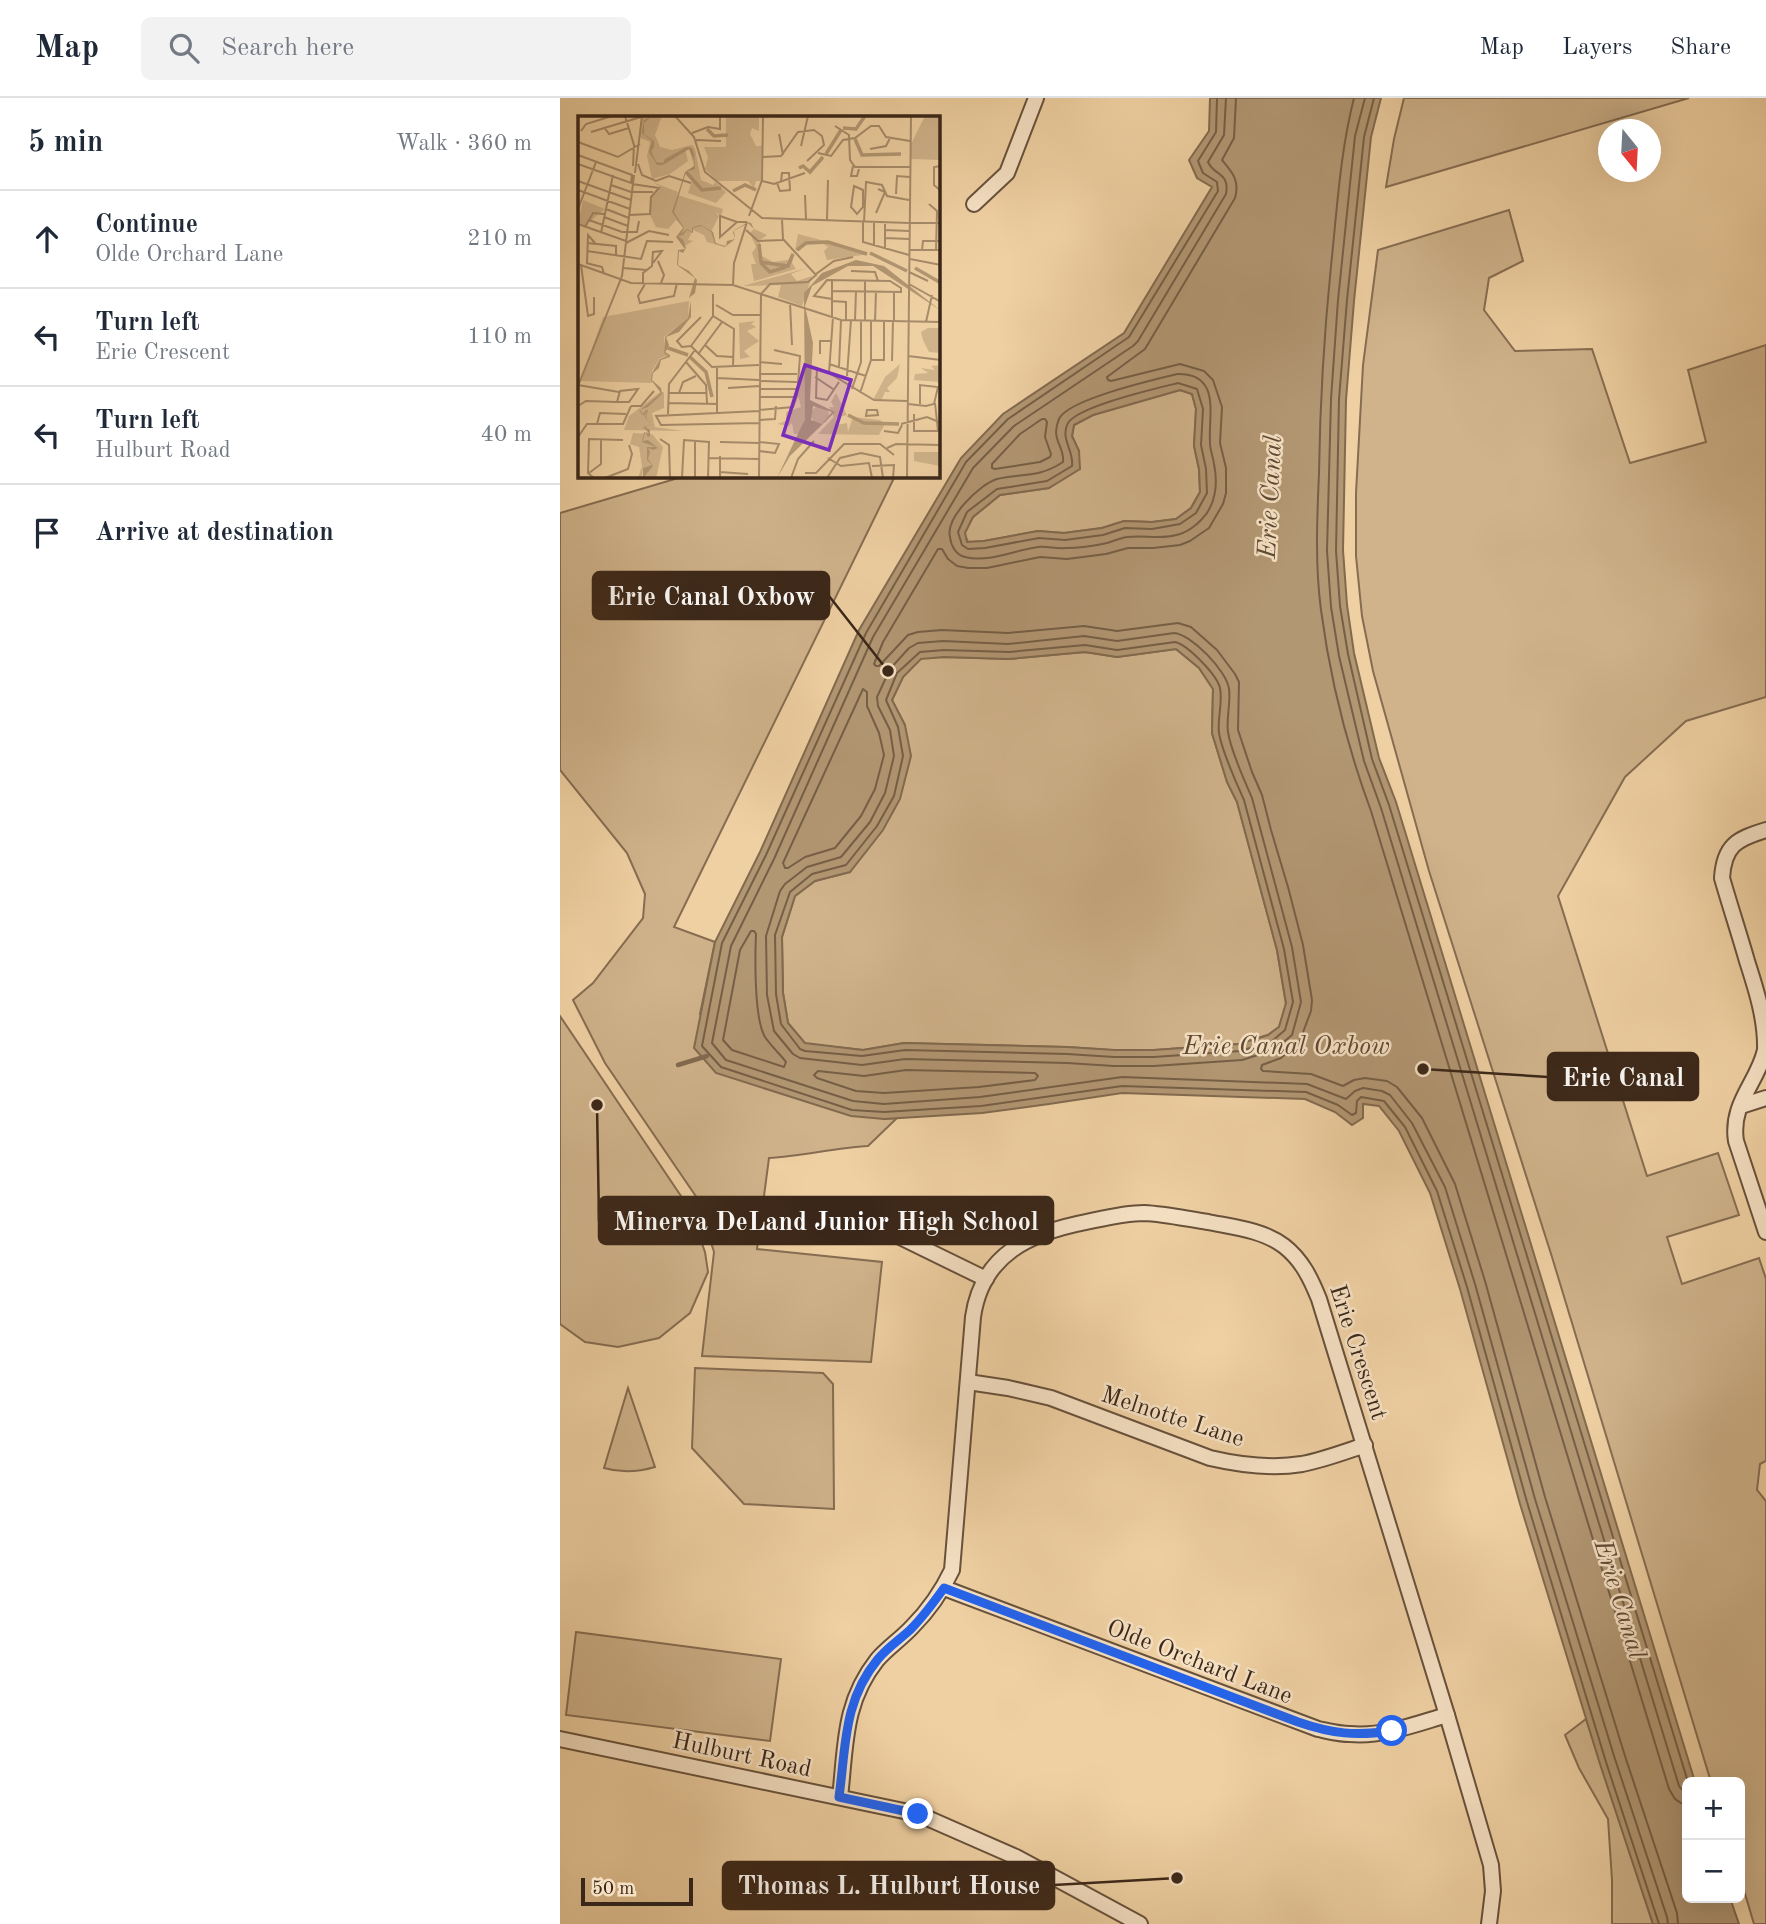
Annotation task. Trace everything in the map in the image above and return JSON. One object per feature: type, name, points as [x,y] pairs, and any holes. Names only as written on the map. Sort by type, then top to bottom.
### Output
[{"type":"street","points":[[974,204],[1007,173],[1035,98]]},
{"type":"street","points":[[1766,830],[1735,843],[1728,850],[1722,870],[1722,878],[1765,1020],[1765,1050],[1745,1093],[1734,1130],[1766,1232]]},
{"type":"street","points":[[1741,1106],[1766,1098]]},
{"type":"street","name":"Erie Crescent","points":[[839,1797],[849,1715],[854,1699],[879,1657],[912,1628],[933,1604],[952,1570],[975,1303],[981,1286],[1002,1257],[1031,1238],[1051,1230],[1115,1216],[1146,1213],[1233,1226],[1283,1245],[1294,1255],[1311,1279],[1319,1299],[1491,1865],[1493,1891],[1489,1924]]},
{"type":"street","points":[[898,1236],[986,1279]]},
{"type":"street","name":"Melnotte Lane","points":[[968,1382],[1051,1398],[1210,1458],[1234,1463],[1257,1466],[1304,1463],[1365,1445]]},
{"type":"street","name":"Olde Orchard Lane","points":[[944,1588],[1318,1729],[1352,1735],[1371,1734],[1392,1731],[1447,1715]]},
{"type":"street","name":"Hulburt Road","points":[[560,1739],[918,1814],[1016,1857],[1140,1924]]},
{"type":"shaded area","points":[[1404,98],[1689,98],[1618,119],[1598,119],[1598,125],[1386,187]]},
{"type":"shaded area","points":[[1509,210],[1523,261],[1489,278],[1484,310],[1515,351],[1592,349],[1630,463],[1706,442],[1688,370],[1766,345],[1766,697],[1686,721],[1625,777],[1558,896],[1647,1176],[1718,1153],[1739,1215],[1667,1237],[1682,1284],[1759,1258],[1766,1279],[1766,1461],[1760,1464],[1757,1490],[1766,1501],[1766,1924],[1754,1924],[1745,1894],[1745,1777],[1709,1777],[1552,1257],[1429,871],[1373,671],[1362,616],[1356,556],[1356,493],[1363,365],[1378,250]]},
{"type":"shaded area","points":[[1180,390],[1192,394],[1196,409],[1194,446],[1200,492],[1191,508],[1176,519],[1124,521],[1102,528],[1064,533],[1038,531],[968,542],[964,533],[973,517],[1000,495],[1049,488],[1079,451],[1072,436],[1074,425],[1093,415]]},
{"type":"shaded area","points":[[678,478],[894,478],[674,927],[715,942],[700,1014],[884,1119],[897,1118],[868,1146],[769,1158],[757,1249],[882,1262],[871,1362],[702,1356],[714,1252],[697,1198],[605,1063],[573,1000],[593,983],[643,918],[645,894],[627,853],[560,770],[560,513]]},
{"type":"shaded area","points":[[1176,649],[1199,668],[1213,689],[1212,733],[1227,782],[1237,802],[1277,950],[1286,1004],[1279,1027],[1268,1035],[1239,1044],[1154,1050],[904,1043],[863,1050],[805,1044],[788,1023],[783,993],[782,937],[795,896],[815,881],[850,872],[905,725],[892,700],[903,677],[921,658],[1009,659],[1085,652],[1117,657]]},
{"type":"shaded area","points":[[560,1016],[689,1208],[705,1252],[708,1272],[690,1313],[659,1338],[618,1347],[585,1342],[560,1324]]},
{"type":"shaded area","points":[[695,1368],[823,1373],[833,1384],[834,1509],[744,1504],[692,1448]]},
{"type":"shaded area","points":[[628,1388],[655,1467],[617,1471],[604,1468]]},
{"type":"shaded area","points":[[576,1632],[781,1659],[770,1741],[566,1715]]},
{"type":"shaded area","points":[[1586,1719],[1653,1924],[1612,1924],[1608,1819],[1579,1768],[1565,1735]]},
{"type":"water","points":[[1210,98],[1381,98],[1371,137],[1346,400],[1343,550],[1354,653],[1379,758],[1396,802],[1693,1777],[1682,1777],[1682,1903],[1732,1903],[1739,1924],[1653,1924],[1600,1764],[1520,1504],[1460,1289],[1430,1193],[1399,1131],[1379,1106],[1363,1104],[1363,1118],[1352,1125],[1335,1112],[1305,1099],[1122,1093],[982,1113],[884,1119],[851,1116],[716,1073],[694,1048],[715,942],[760,852],[859,630],[961,458],[1003,414],[1124,333],[1212,187],[1197,178],[1189,160],[1209,131]],"holes":[[[1180,390],[1192,394],[1196,409],[1194,446],[1200,492],[1191,508],[1176,519],[1124,521],[1102,528],[1064,533],[1038,531],[967,542],[965,533],[973,517],[1000,495],[1049,488],[1080,469],[1079,451],[1072,436],[1074,425],[1093,415]],[[1176,649],[1199,668],[1213,689],[1212,733],[1227,782],[1237,802],[1277,950],[1286,1003],[1279,1027],[1268,1035],[1239,1044],[1154,1050],[904,1043],[863,1050],[805,1043],[788,1023],[783,993],[782,937],[795,896],[815,881],[850,872],[883,830],[900,799],[911,756],[905,725],[892,700],[903,677],[921,659],[1009,659],[1085,652],[1117,657]]]},
{"type":"waterway","points":[[678,1065],[707,1056]]},
{"type":"place","name":"Erie Canal Oxbow","points":[[888,671]]},
{"type":"place","name":"Erie Canal","points":[[1423,1069]]},
{"type":"place","name":"Minerva DeLand Junior High School","points":[[597,1105]]},
{"type":"place","name":"Thomas L. Hulburt House","points":[[1177,1878]]},
{"type":"route","points":[[918,1814],[839,1797],[849,1715],[854,1699],[879,1657],[912,1628],[944,1588],[1318,1729],[1352,1735],[1392,1731]]}]
